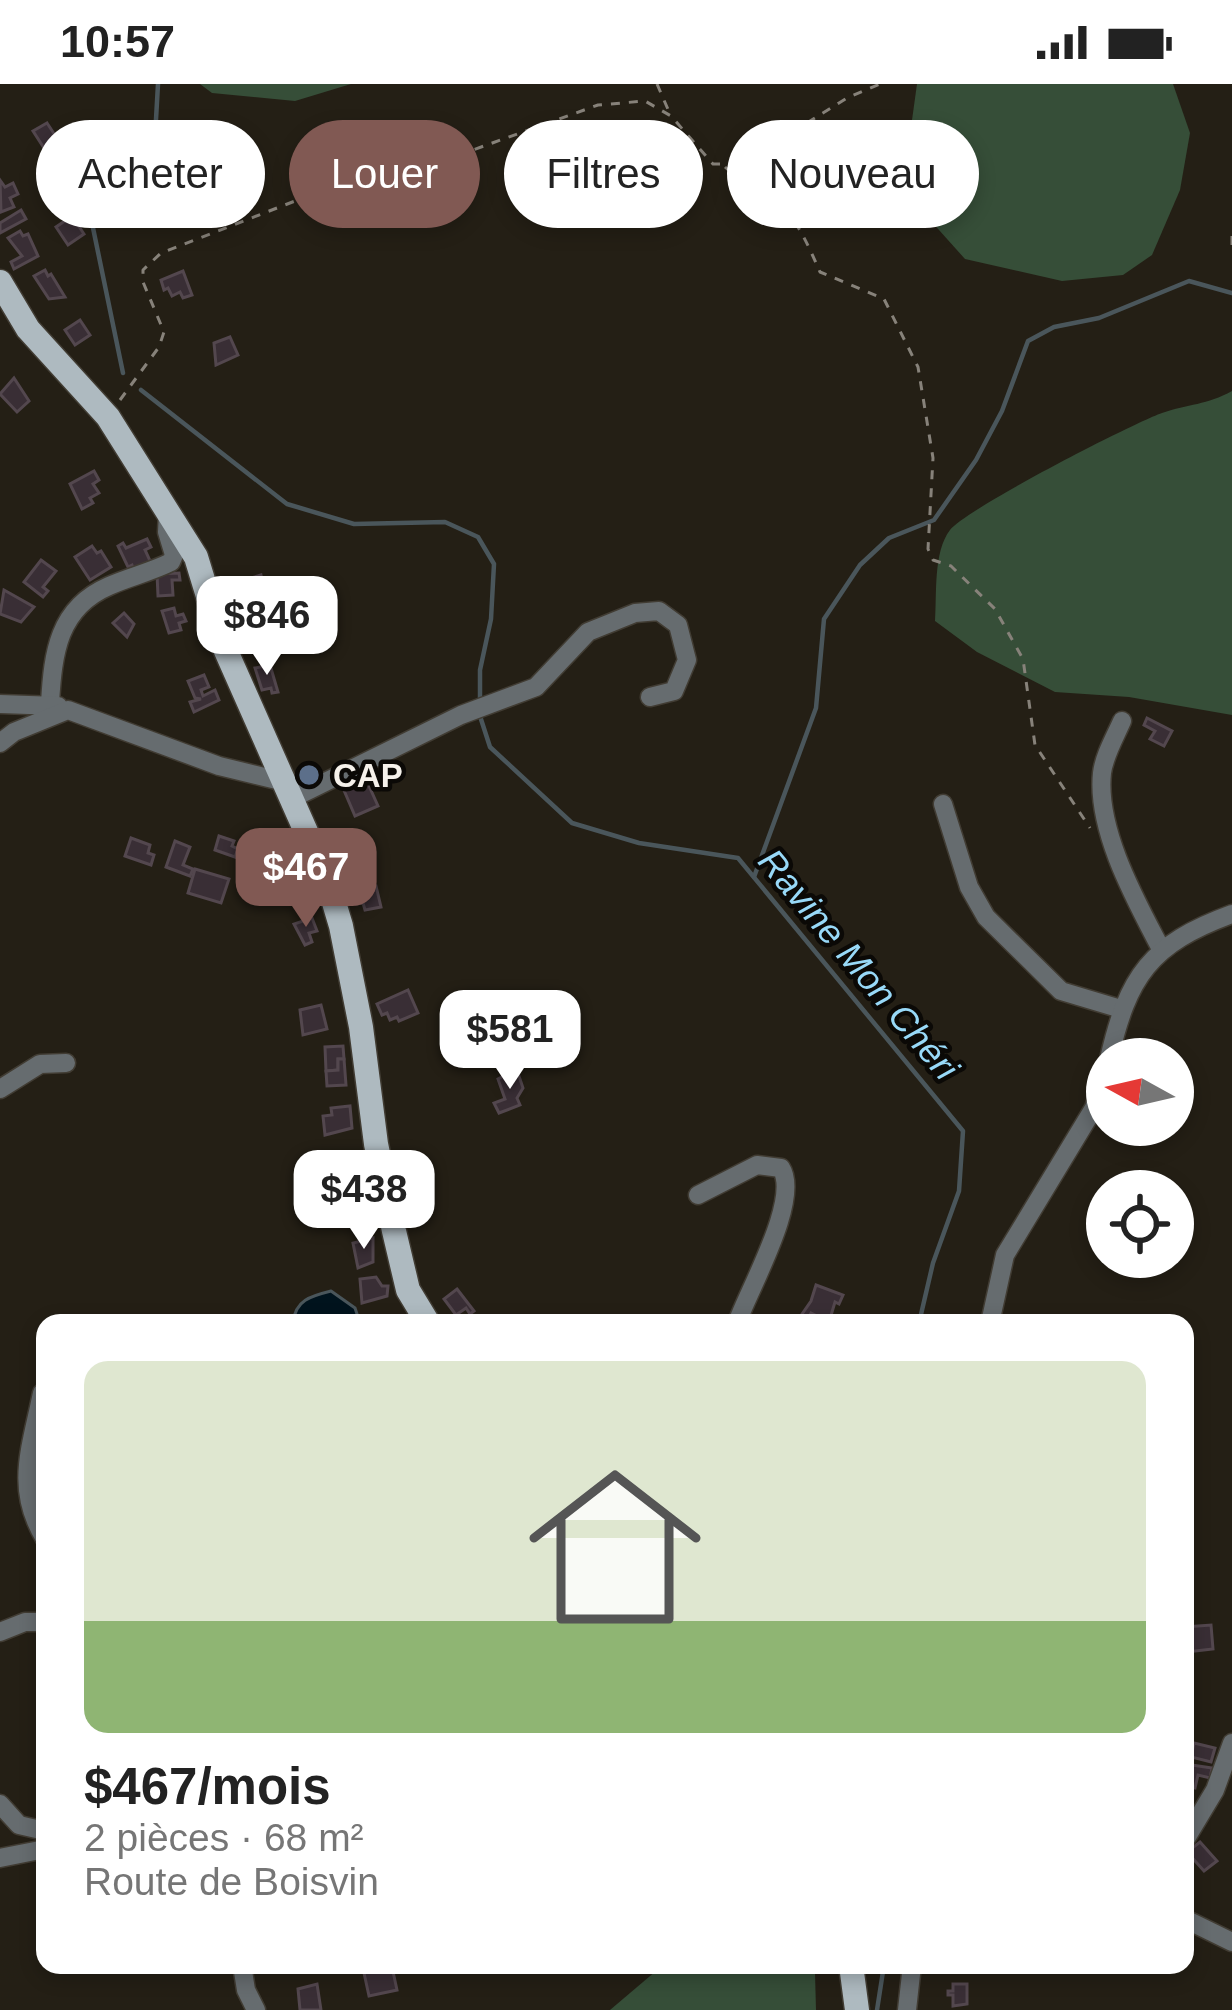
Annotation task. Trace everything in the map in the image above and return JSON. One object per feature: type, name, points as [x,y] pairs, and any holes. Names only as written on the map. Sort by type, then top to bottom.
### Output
[{"type":"main road","points":[[0,282],[28,329],[108,417],[196,557],[222,642],[327,879],[341,926],[394,1231],[408,1290],[423,1314]]},
{"type":"main road","points":[[852,1974],[857,2010]]},
{"type":"street","points":[[59,707],[56,642],[63,625],[90,596],[171,562],[169,510]]},
{"type":"street","points":[[0,704],[59,707],[288,790],[536,687],[588,632],[649,610],[666,614],[679,625],[687,660],[674,691],[650,697]]},
{"type":"street","points":[[0,743],[59,707]]},
{"type":"street","points":[[1122,721],[1104,764],[1104,800],[1124,880],[1161,949]]},
{"type":"street","points":[[943,804],[969,887],[986,917],[1061,991],[1120,1009]]},
{"type":"street","points":[[1114,1038],[1120,1009],[1139,973],[1161,949],[1183,934],[1232,914]]},
{"type":"street","points":[[0,1088],[40,1064],[66,1063]]},
{"type":"street","points":[[991,1314],[997,1278],[1011,1243],[1086,1121]]},
{"type":"street","points":[[698,1195],[757,1165],[782,1168],[787,1176],[778,1222],[741,1314]]},
{"type":"street","points":[[36,1425],[25,1484],[36,1522]]},
{"type":"street","points":[[0,1632],[36,1622]]},
{"type":"street","points":[[1194,1825],[1215,1790],[1232,1743]]},
{"type":"street","points":[[0,1804],[19,1826],[36,1829]]},
{"type":"street","points":[[0,1858],[36,1851]]},
{"type":"street","points":[[1194,1923],[1232,1942]]},
{"type":"street","points":[[243,1974],[256,2010]]},
{"type":"street","points":[[907,2010],[911,1974]]},
{"type":"path","points":[[657,84],[671,116],[713,164],[724,166],[741,164],[847,98],[880,84]]},
{"type":"path","points":[[128,390],[164,332],[142,282],[143,270],[161,253],[375,170],[470,151],[598,105],[645,101],[671,116]]},
{"type":"path","points":[[724,166],[741,182],[774,197],[804,238],[820,272],[884,299],[918,367],[932,458],[928,549],[933,560],[951,566],[995,609],[1023,659],[1035,745],[1099,841]]},
{"type":"path","points":[[1232,236],[1232,250]]},
{"type":"green space","points":[[200,84],[351,84],[295,101],[212,93]]},
{"type":"green space","points":[[917,84],[1173,84],[1190,133],[1180,190],[1152,255],[1123,275],[1062,281],[965,259],[937,228],[979,228],[979,120],[912,120]]},
{"type":"green space","points":[[1232,391],[1232,715],[1129,697],[1055,692],[977,652],[935,621],[941,550],[950,530],[962,519],[1118,433]]},
{"type":"green space","points":[[652,1974],[815,1974],[816,2010],[610,2010]]},
{"type":"water","points":[[331,1291],[357,1314],[295,1314],[311,1297]]},
{"type":"building","points":[[0,180],[5,187],[13,183],[18,194],[10,198],[14,207],[1,212]]},
{"type":"building","points":[[21,210],[26,219],[0,233],[0,223]]},
{"type":"building","points":[[57,228],[80,228],[84,234],[68,245]]},
{"type":"building","points":[[20,231],[23,236],[28,234],[38,256],[14,269],[11,262],[22,256],[8,238]]},
{"type":"building","points":[[45,270],[65,297],[49,299],[34,276]]},
{"type":"building","points":[[183,271],[192,295],[172,296],[161,280]]},
{"type":"building","points":[[80,320],[90,335],[75,345],[65,330]]},
{"type":"building","points":[[230,337],[238,355],[216,365],[214,343]]},
{"type":"building","points":[[14,378],[29,401],[17,412],[0,394]]},
{"type":"building","points":[[94,471],[99,480],[93,484],[99,493],[82,509],[70,484]]},
{"type":"building","points":[[147,539],[151,547],[145,550],[152,565],[135,573],[118,546],[123,543],[126,548]]},
{"type":"building","points":[[92,546],[111,567],[90,580],[75,557]]},
{"type":"building","points":[[41,560],[56,571],[43,587],[48,591],[43,597],[24,582]]},
{"type":"building","points":[[179,573],[180,580],[172,580],[173,595],[158,596],[157,574]]},
{"type":"building","points":[[261,575],[265,591],[242,597],[240,591],[233,593],[231,584]]},
{"type":"building","points":[[4,590],[34,607],[21,622],[0,614]]},
{"type":"building","points":[[174,608],[176,616],[183,614],[186,621],[179,623],[181,630],[169,633],[162,611]]},
{"type":"building","points":[[124,613],[134,624],[127,637],[113,623]]},
{"type":"building","points":[[268,615],[276,640],[261,645],[253,620]]},
{"type":"building","points":[[270,665],[278,692],[262,690],[255,668]]},
{"type":"building","points":[[204,675],[209,687],[201,690],[203,696],[215,690],[219,700],[194,712],[190,702],[201,699],[195,698],[188,681]]},
{"type":"building","points":[[1147,718],[1172,731],[1164,746],[1150,739],[1155,731],[1144,725]]},
{"type":"building","points":[[365,777],[378,806],[355,816],[343,788]]},
{"type":"building","points":[[277,831],[288,856],[268,872],[252,852]]},
{"type":"building","points":[[359,833],[368,854],[352,861],[340,841]]},
{"type":"building","points":[[219,836],[234,841],[235,857],[215,850]]},
{"type":"building","points":[[131,838],[150,845],[151,865],[125,856]]},
{"type":"building","points":[[175,841],[190,847],[183,865],[193,869],[190,876],[166,867]]},
{"type":"building","points":[[195,869],[229,879],[221,903],[188,893]]},
{"type":"building","points":[[376,886],[381,907],[365,910],[363,903],[356,904],[354,892]]},
{"type":"building","points":[[312,918],[317,931],[309,933],[312,942],[305,945],[294,924]]},
{"type":"building","points":[[408,990],[418,1013],[399,1021],[382,1015],[377,1004]]},
{"type":"building","points":[[321,1005],[327,1029],[303,1035],[300,1010]]},
{"type":"building","points":[[343,1046],[344,1059],[338,1059],[338,1070],[326,1071],[325,1047]]},
{"type":"building","points":[[338,1059],[344,1059],[346,1085],[327,1086],[326,1071],[338,1070]]},
{"type":"building","points":[[518,1073],[523,1088],[517,1098],[520,1105],[499,1113],[494,1103],[505,1099],[498,1079]]},
{"type":"building","points":[[350,1106],[352,1128],[325,1135],[323,1116],[332,1115],[331,1108]]},
{"type":"building","points":[[373,1238],[373,1262],[358,1268],[353,1243]]},
{"type":"building","points":[[376,1277],[388,1286],[387,1296],[362,1303],[360,1279]]},
{"type":"building","points":[[816,1285],[843,1295],[831,1314],[802,1314]]},
{"type":"building","points":[[457,1289],[474,1311],[470,1314],[466,1308],[455,1314],[444,1299]]},
{"type":"building","points":[[1211,1625],[1213,1649],[1194,1651],[1194,1626]]},
{"type":"building","points":[[1194,1743],[1215,1748],[1211,1762],[1194,1758]]},
{"type":"building","points":[[1194,1765],[1212,1768],[1210,1778],[1198,1775],[1195,1788]]},
{"type":"building","points":[[1200,1842],[1217,1861],[1204,1871],[1194,1860],[1194,1847]]},
{"type":"building","points":[[364,1974],[394,1974],[397,1990],[369,1996]]},
{"type":"building","points":[[317,1984],[321,2010],[300,2010],[298,1989]]},
{"type":"building","points":[[953,1984],[967,1984],[967,2004],[953,2006],[948,1991],[953,1991]]},
{"type":"waterway","name":"Ravine Mon Chéri","points":[[123,373],[92,223],[155,137],[158,84]]},
{"type":"waterway","points":[[754,877],[816,708],[824,619],[860,565],[889,538],[934,520],[976,460],[1002,411],[1028,341],[1054,327],[1099,318],[1189,281],[1232,293]]},
{"type":"waterway","name":"Ravine Mon Chéri","points":[[141,390],[287,504],[354,524],[445,522],[478,537],[494,564],[480,701]]},
{"type":"waterway","name":"Ravine Mon Chéri","points":[[479,713],[490,747],[572,823],[639,843],[738,858],[963,1131],[959,1191],[933,1263],[921,1314]]},
{"type":"waterway","name":"Ravine Mon Chéri","points":[[877,2010],[883,1974]]},
{"type":"place","name":"CAP","points":[[309,775]]}]
